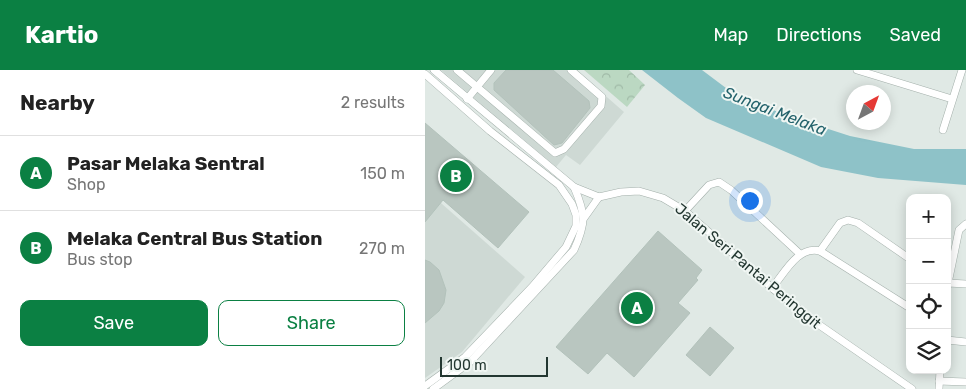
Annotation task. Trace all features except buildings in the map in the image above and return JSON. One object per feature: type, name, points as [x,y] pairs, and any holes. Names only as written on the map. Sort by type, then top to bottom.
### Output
[{"type":"street","points":[[434,70],[574,187],[599,198],[584,218]]},
{"type":"street","points":[[457,70],[555,153],[564,149],[601,106],[602,97],[571,70]]},
{"type":"street","points":[[467,99],[491,70]]},
{"type":"street","points":[[857,70],[952,99]]},
{"type":"street","points":[[943,130],[962,70]]},
{"type":"street","points":[[425,74],[490,131],[559,186],[572,204],[576,214],[576,226],[566,247],[532,287],[465,357],[425,386]]},
{"type":"street","points":[[685,210],[709,185],[719,182],[731,190],[800,254]]},
{"type":"street","points":[[433,389],[469,362],[574,250],[582,230],[584,218],[581,203],[574,187]]},
{"type":"street","name":"Jalan Seri Pantai Peringgit","points":[[599,198],[621,192],[639,191],[663,198],[685,210],[772,288],[815,322],[912,389]]},
{"type":"street","points":[[820,250],[840,223],[848,220],[858,223],[906,256]]},
{"type":"street","points":[[951,258],[959,230],[966,224]]},
{"type":"street","points":[[772,288],[800,254],[813,249],[820,250],[906,305]]},
{"type":"street","points":[[951,283],[966,284]]},
{"type":"street","points":[[951,340],[966,342]]},
{"type":"street","points":[[939,389],[940,374]]},
{"type":"street","points":[[939,381],[966,382]]},
{"type":"shaded area","points":[[441,70],[576,70],[624,112],[580,165],[566,155],[556,167]]},
{"type":"shaded area","points":[[425,189],[525,277],[462,352],[425,378]]},
{"type":"green space","points":[[584,70],[629,70],[645,85],[627,107]]},
{"type":"water","name":"Sungai Melaka","points":[[642,70],[702,70],[730,91],[761,105],[788,116],[850,136],[914,149],[966,149],[966,185],[878,178],[821,167],[706,118]]},
{"type":"place","name":"Melaka Central Bus Station","points":[[456,176]]},
{"type":"place","name":"Pasar Melaka Sentral","points":[[637,308]]}]
